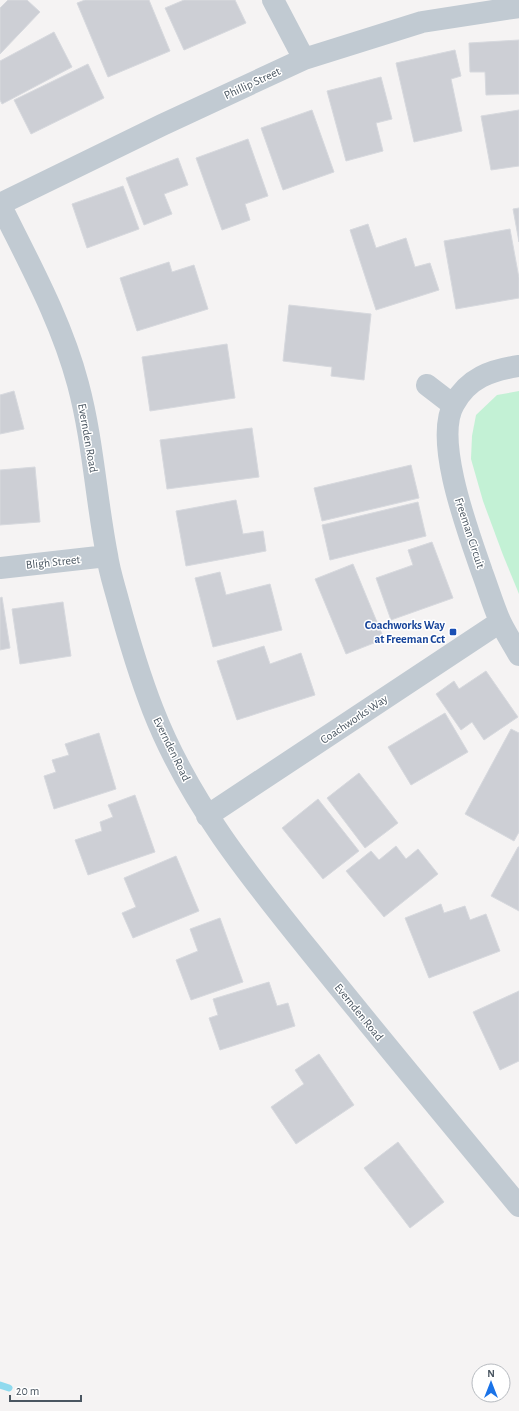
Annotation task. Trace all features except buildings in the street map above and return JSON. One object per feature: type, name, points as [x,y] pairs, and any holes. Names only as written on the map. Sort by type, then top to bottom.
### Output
[{"type":"street","points":[[273,0],[304,59]]},
{"type":"street","name":"Phillip Street","points":[[0,204],[162,125],[304,59],[422,22],[519,6]]},
{"type":"street","name":"Evernden Road","points":[[0,204],[55,316],[79,386],[94,469],[107,556],[131,649],[154,711],[173,756],[207,816],[246,871],[385,1045],[519,1206]]},
{"type":"street","name":"Freeman Circuit","points":[[519,366],[504,368],[481,376],[465,388],[453,405],[447,425],[450,459],[461,511],[500,622],[519,655]]},
{"type":"street","points":[[427,385],[453,405]]},
{"type":"street","name":"Bligh Street","points":[[0,568],[107,556]]},
{"type":"street","name":"Coachworks Way","points":[[207,816],[500,622]]},
{"type":"green space","points":[[519,391],[519,594],[483,501],[471,459],[472,436],[476,415],[497,395]]},
{"type":"waterway","points":[[0,1385],[9,1388]]},
{"type":"place","name":"Coachworks Way at Freeman Cct","points":[[453,632]]}]
